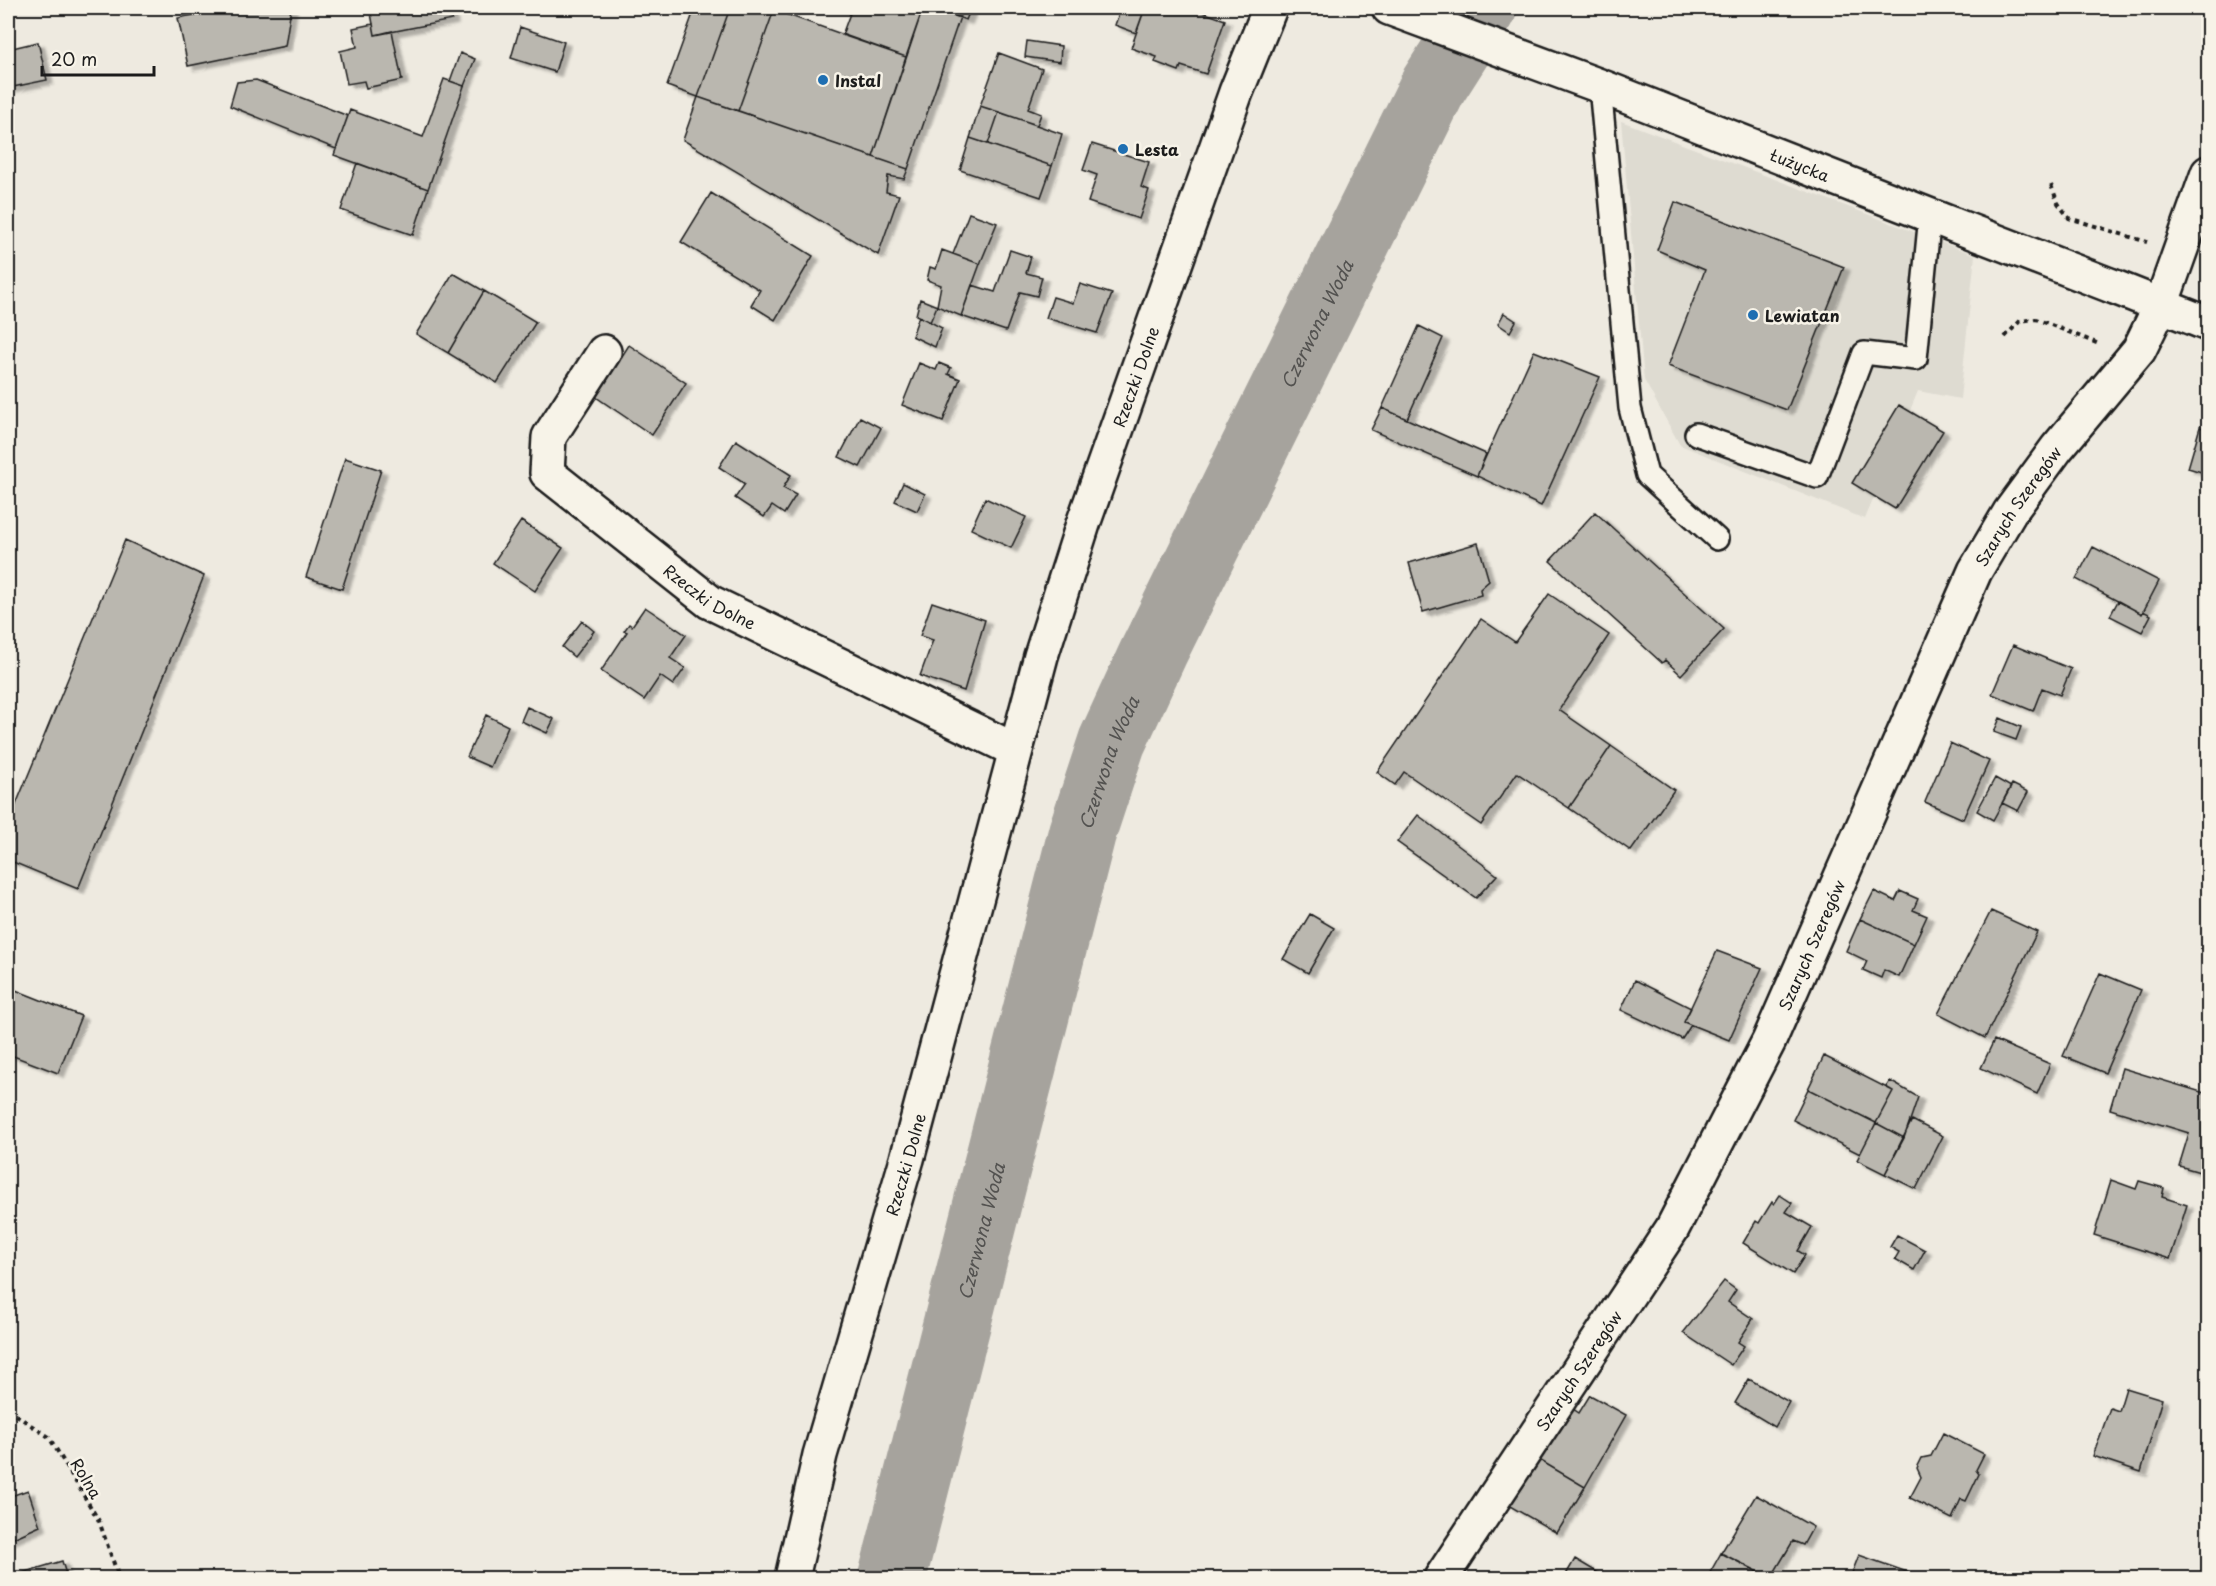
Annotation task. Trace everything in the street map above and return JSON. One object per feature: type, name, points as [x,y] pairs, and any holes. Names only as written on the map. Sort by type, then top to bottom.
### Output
[{"type":"street","name":"Rzeczki Dolne","points":[[792,1578],[820,1455],[907,1159],[979,896],[1041,656],[1083,524],[1236,92],[1270,8]]},
{"type":"street","name":"Łużycka","points":[[1400,11],[1595,84],[2208,324]]},
{"type":"street","name":"Szarych Szeregów","points":[[1441,1578],[1672,1229],[1769,1041],[1975,571],[2010,512],[2056,448],[2137,354],[2161,305],[2208,173]]},
{"type":"street","name":"Rzeczki Dolne","points":[[604,352],[549,437],[547,473],[710,602],[1015,750]]},
{"type":"lane","points":[[1595,84],[1630,408],[1647,475],[1717,539]]},
{"type":"lane","points":[[1696,434],[1817,477],[1864,353],[1916,358],[1942,220]]},
{"type":"path","points":[[2051,185],[2058,203],[2069,218],[2142,241]]},
{"type":"path","points":[[2006,337],[2020,321],[2036,319],[2103,345]]},
{"type":"path","name":"Rolna","points":[[8,1410],[49,1437],[99,1521],[119,1578]]},
{"type":"shaded area","points":[[1621,121],[1975,255],[1960,399],[1918,391],[1865,519],[1680,445],[1644,380]]},
{"type":"building","points":[[229,8],[291,8],[285,46],[188,66],[178,18]]},
{"type":"building","points":[[370,8],[450,8],[452,20],[375,35]]},
{"type":"building","points":[[695,8],[730,8],[698,97],[667,86]]},
{"type":"building","points":[[730,8],[774,10],[738,111],[698,97]]},
{"type":"building","points":[[852,8],[923,8],[906,57],[842,35]]},
{"type":"building","points":[[923,8],[932,8],[960,17],[908,169],[873,157]]},
{"type":"building","points":[[932,8],[971,8],[966,20]]},
{"type":"building","points":[[1121,8],[1145,8],[1136,33],[1115,25]]},
{"type":"building","points":[[1145,8],[1191,8],[1225,20],[1206,74],[1181,66],[1179,71],[1155,62],[1157,57],[1131,48]]},
{"type":"building","points":[[774,10],[906,57],[873,157],[738,111]]},
{"type":"building","points":[[373,24],[375,35],[392,31],[402,80],[366,88],[364,81],[347,84],[340,51],[357,47],[353,28]]},
{"type":"building","points":[[520,27],[564,42],[555,72],[511,58]]},
{"type":"building","points":[[1027,41],[1061,46],[1060,62],[1025,57]]},
{"type":"building","points":[[38,42],[47,80],[8,88],[8,49]]},
{"type":"building","points":[[460,53],[475,59],[464,86],[450,81]]},
{"type":"building","points":[[999,53],[1042,69],[1028,109],[1041,114],[1037,125],[980,106]]},
{"type":"building","points":[[444,79],[464,86],[428,189],[334,155],[350,110],[423,137]]},
{"type":"building","points":[[256,80],[348,116],[336,149],[230,106],[237,82]]},
{"type":"building","points":[[698,97],[908,169],[904,179],[888,176],[886,192],[899,195],[878,255],[683,140]]},
{"type":"building","points":[[980,106],[999,112],[988,144],[970,138]]},
{"type":"building","points":[[999,112],[1062,134],[1052,166],[988,144]]},
{"type":"building","points":[[970,138],[1052,166],[1041,197],[960,170]]},
{"type":"building","points":[[1092,144],[1149,162],[1141,187],[1149,190],[1139,219],[1088,202],[1097,175],[1083,170]]},
{"type":"building","points":[[357,163],[428,189],[413,235],[341,210]]},
{"type":"building","points":[[711,193],[813,256],[775,320],[751,305],[760,290],[681,242]]},
{"type":"building","points":[[1675,202],[1844,267],[1787,410],[1668,366],[1705,270],[1657,250]]},
{"type":"building","points":[[969,213],[997,223],[980,264],[953,254]]},
{"type":"building","points":[[942,250],[980,264],[961,316],[937,306],[941,285],[927,280],[930,267],[936,269]]},
{"type":"building","points":[[1010,250],[1031,257],[1026,273],[1042,277],[1037,296],[1020,292],[1006,331],[961,316],[972,285],[995,292]]},
{"type":"building","points":[[453,273],[484,291],[448,353],[416,334]]},
{"type":"building","points":[[1080,284],[1112,294],[1097,333],[1046,318],[1053,297],[1073,303]]},
{"type":"building","points":[[484,291],[536,322],[497,383],[448,353]]},
{"type":"building","points":[[920,299],[937,306],[930,322],[916,315]]},
{"type":"building","points":[[1504,313],[1516,321],[1510,332],[1498,324]]},
{"type":"building","points":[[919,316],[942,328],[935,347],[912,336]]},
{"type":"building","points":[[1419,326],[1443,338],[1407,419],[1382,408]]},
{"type":"building","points":[[629,345],[686,383],[652,435],[596,397]]},
{"type":"building","points":[[1534,351],[1600,377],[1541,506],[1477,476]]},
{"type":"building","points":[[919,363],[936,370],[939,363],[951,368],[948,374],[960,379],[943,421],[902,405]]},
{"type":"building","points":[[1899,405],[1943,431],[1895,509],[1852,483]]},
{"type":"building","points":[[1382,408],[1486,454],[1477,476],[1371,430]]},
{"type":"building","points":[[860,417],[881,428],[860,467],[839,457]]},
{"type":"building","points":[[2200,427],[2208,429],[2208,474],[2188,468]]},
{"type":"building","points":[[736,440],[791,475],[783,488],[796,495],[784,514],[772,506],[764,517],[735,498],[745,484],[719,467]]},
{"type":"building","points":[[345,458],[381,470],[342,589],[306,577]]},
{"type":"building","points":[[903,483],[925,494],[917,511],[895,501]]},
{"type":"building","points":[[985,498],[1026,517],[1011,548],[971,529]]},
{"type":"building","points":[[1595,512],[1724,629],[1681,675],[1665,660],[1662,663],[1550,561]]},
{"type":"building","points":[[521,521],[563,548],[535,591],[493,563]]},
{"type":"building","points":[[125,540],[204,576],[78,889],[8,860],[8,824]]},
{"type":"building","points":[[1478,543],[1489,581],[1480,589],[1481,595],[1423,612],[1409,563]]},
{"type":"building","points":[[2093,547],[2159,581],[2142,614],[2076,579]]},
{"type":"building","points":[[1549,594],[1609,635],[1559,710],[1611,746],[1569,808],[1517,773],[1481,825],[1404,772],[1395,785],[1377,772],[1481,619],[1515,642]]},
{"type":"building","points":[[2118,601],[2142,614],[2143,611],[2151,615],[2142,632],[2110,616]]},
{"type":"building","points":[[932,602],[985,620],[964,691],[920,676],[933,640],[920,636]]},
{"type":"building","points":[[645,607],[686,635],[670,658],[685,668],[673,685],[660,676],[644,700],[601,671],[627,632],[624,631],[629,624],[632,626]]},
{"type":"building","points":[[582,621],[594,631],[574,657],[562,647]]},
{"type":"building","points":[[2013,645],[2071,669],[2060,695],[2042,688],[2033,711],[1992,694]]},
{"type":"building","points":[[527,707],[554,719],[547,733],[521,721]]},
{"type":"building","points":[[486,715],[508,726],[490,767],[467,757]]},
{"type":"building","points":[[2000,718],[2021,727],[2016,740],[1994,732]]},
{"type":"building","points":[[1950,743],[1989,761],[1963,819],[1925,802]]},
{"type":"building","points":[[1611,746],[1674,790],[1631,851],[1569,808]]},
{"type":"building","points":[[1995,778],[2011,787],[1993,820],[1977,811]]},
{"type":"building","points":[[2012,784],[2028,792],[2018,811],[2002,803]]},
{"type":"building","points":[[1418,815],[1497,875],[1476,898],[1397,842]]},
{"type":"building","points":[[1874,891],[1895,901],[1900,891],[1918,899],[1913,910],[1927,916],[1914,944],[1860,919]]},
{"type":"building","points":[[1991,911],[2037,932],[1985,1038],[1938,1014]]},
{"type":"building","points":[[1310,914],[1334,928],[1308,973],[1283,959]]},
{"type":"building","points":[[1860,919],[1914,944],[1899,977],[1884,970],[1881,978],[1863,970],[1867,961],[1846,951]]},
{"type":"building","points":[[1717,951],[1762,968],[1729,1040],[1684,1022]]},
{"type":"building","points":[[2100,973],[2141,990],[2105,1073],[2063,1056]]},
{"type":"building","points":[[1635,980],[1691,1008],[1684,1022],[1691,1025],[1682,1039],[1621,1010]]},
{"type":"building","points":[[8,987],[81,1016],[58,1073],[8,1054]]},
{"type":"building","points":[[1994,1040],[2050,1064],[2037,1094],[1981,1068]]},
{"type":"building","points":[[1824,1056],[1893,1091],[1876,1123],[1808,1089]]},
{"type":"building","points":[[2122,1068],[2208,1094],[2208,1143],[2200,1172],[2179,1166],[2189,1133],[2110,1109]]},
{"type":"building","points":[[1890,1081],[1918,1097],[1904,1138],[1876,1123],[1893,1091],[1886,1087]]},
{"type":"building","points":[[1808,1089],[1876,1123],[1860,1154],[1793,1120]]},
{"type":"building","points":[[1912,1120],[1943,1136],[1916,1189],[1885,1174]]},
{"type":"building","points":[[1876,1123],[1904,1138],[1885,1174],[1857,1160]]},
{"type":"building","points":[[2111,1180],[2136,1189],[2139,1181],[2164,1188],[2162,1197],[2187,1205],[2170,1259],[2094,1235]]},
{"type":"building","points":[[1780,1195],[1792,1203],[1786,1212],[1812,1227],[1798,1251],[1805,1255],[1793,1274],[1743,1243],[1756,1221],[1759,1223],[1772,1202],[1774,1204]]},
{"type":"building","points":[[1897,1235],[1925,1250],[1914,1270],[1895,1259],[1899,1252],[1890,1247]]},
{"type":"building","points":[[1724,1281],[1736,1290],[1728,1302],[1753,1319],[1738,1342],[1744,1346],[1731,1365],[1683,1333]]},
{"type":"building","points":[[1749,1379],[1789,1402],[1775,1427],[1735,1403]]},
{"type":"building","points":[[2126,1388],[2162,1399],[2141,1472],[2093,1456],[2110,1408],[2119,1411]]},
{"type":"building","points":[[1590,1395],[1626,1415],[1585,1487],[1536,1458],[1567,1405],[1579,1413]]},
{"type":"building","points":[[1943,1433],[1984,1454],[1976,1470],[1979,1474],[1966,1501],[1961,1499],[1952,1519],[1910,1498],[1921,1477],[1917,1468],[1922,1458],[1931,1456]]},
{"type":"building","points":[[1536,1458],[1585,1487],[1557,1533],[1508,1505]]},
{"type":"building","points":[[28,1490],[40,1526],[9,1540],[8,1497]]},
{"type":"building","points":[[1756,1495],[1813,1527],[1803,1545],[1793,1541],[1771,1578],[1721,1553]]},
{"type":"building","points":[[1721,1553],[1769,1578],[1707,1578]]},
{"type":"building","points":[[1859,1555],[1924,1578],[1850,1578]]},
{"type":"building","points":[[1575,1559],[1607,1578],[1564,1578]]},
{"type":"building","points":[[62,1561],[67,1578],[8,1578],[8,1577]]},
{"type":"waterway","name":"Czerwona Woda","points":[[892,1578],[1082,833],[1112,742],[1154,651],[1434,85],[1483,8]]},
{"type":"place","name":"Instal","points":[[823,80]]},
{"type":"place","name":"Lesta","points":[[1123,149]]},
{"type":"place","name":"Lewiatan","points":[[1753,315]]}]
